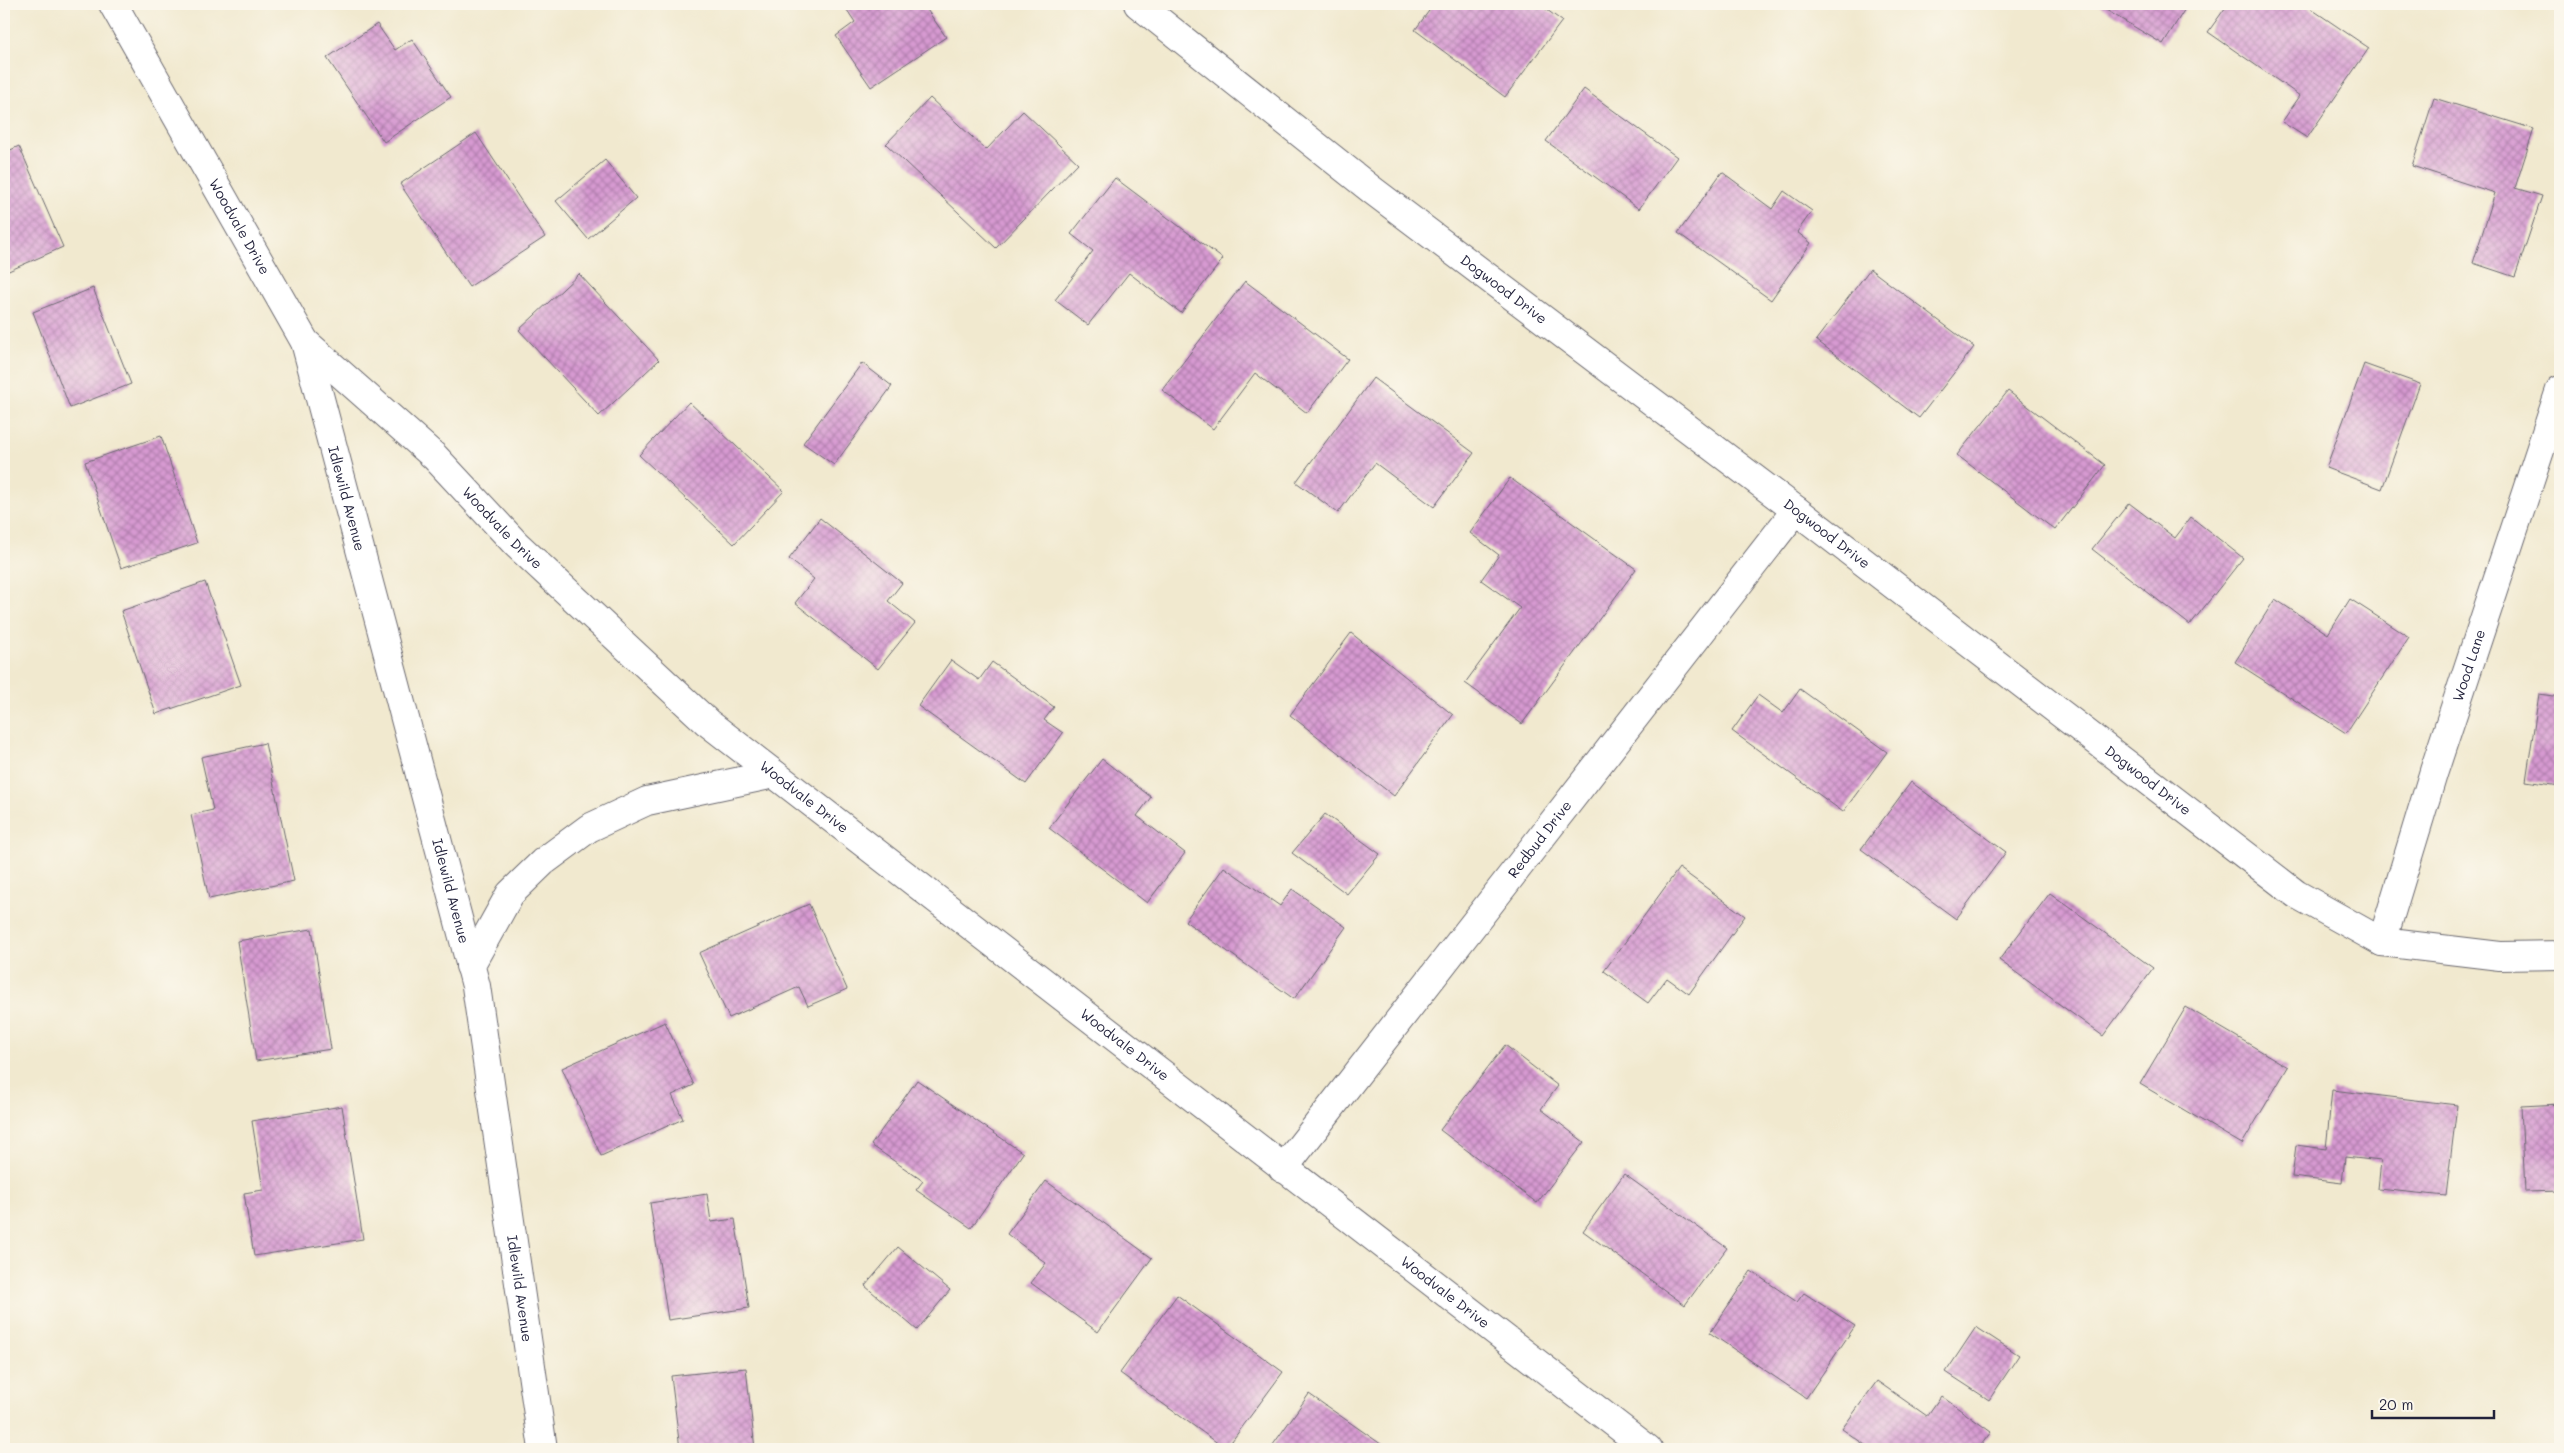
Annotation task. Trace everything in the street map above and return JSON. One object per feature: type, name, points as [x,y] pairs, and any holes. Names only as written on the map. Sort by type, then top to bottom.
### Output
[{"type":"street","name":"Woodvale Drive","points":[[113,4],[305,342],[435,458],[516,544],[707,722],[1283,1169],[1648,1449]]},
{"type":"street","name":"Dogwood Drive","points":[[1138,4],[1372,190],[1796,510],[2296,894],[2382,942],[2500,956],[2560,955]]},
{"type":"street","name":"Idlewild Avenue","points":[[305,342],[477,996],[543,1449]]},
{"type":"street","name":"Wood Lane","points":[[2382,942],[2434,771],[2560,390]]},
{"type":"street","name":"Redbud Drive","points":[[1283,1169],[1796,510]]},
{"type":"street","points":[[470,966],[510,894],[543,862],[589,828],[647,801],[774,774]]},
{"type":"building","points":[[843,4],[923,4],[946,37],[871,87],[836,36],[855,22]]},
{"type":"building","points":[[1434,4],[1489,4],[1494,7],[1496,4],[1539,4],[1562,21],[1505,97],[1415,30]]},
{"type":"building","points":[[2096,4],[2188,4],[2163,44]]},
{"type":"building","points":[[2228,4],[2304,4],[2369,48],[2307,138],[2282,122],[2300,96],[2208,32]]},
{"type":"building","points":[[377,24],[395,50],[412,39],[451,97],[384,142],[327,58]]},
{"type":"building","points":[[1584,89],[1677,157],[1639,209],[1546,141]]},
{"type":"building","points":[[930,98],[986,150],[1023,111],[1078,163],[996,248],[886,144]]},
{"type":"building","points":[[2434,98],[2534,129],[2515,188],[2542,196],[2515,277],[2473,263],[2495,193],[2412,166]]},
{"type":"building","points":[[476,133],[545,237],[469,287],[400,184]]},
{"type":"building","points":[[19,146],[63,247],[4,273],[4,153]]},
{"type":"building","points":[[605,160],[636,198],[588,239],[556,201]]},
{"type":"building","points":[[1722,172],[1772,209],[1784,191],[1812,211],[1797,232],[1811,243],[1771,300],[1678,233]]},
{"type":"building","points":[[1115,178],[1223,259],[1181,313],[1129,273],[1088,325],[1055,300],[1093,251],[1071,234]]},
{"type":"building","points":[[1870,269],[1974,347],[1919,418],[1816,340]]},
{"type":"building","points":[[579,274],[659,360],[599,416],[519,330]]},
{"type":"building","points":[[1245,281],[1348,359],[1307,413],[1255,373],[1213,429],[1162,390]]},
{"type":"building","points":[[93,288],[131,384],[70,408],[33,312]]},
{"type":"building","points":[[862,363],[892,386],[834,465],[803,443]]},
{"type":"building","points":[[2364,364],[2420,384],[2382,489],[2326,468]]},
{"type":"building","points":[[1373,378],[1474,453],[1434,507],[1375,463],[1338,513],[1296,482]]},
{"type":"building","points":[[2008,391],[2105,465],[2055,530],[1957,455]]},
{"type":"building","points":[[689,402],[784,491],[734,544],[639,455]]},
{"type":"building","points":[[161,436],[197,543],[121,568],[85,462]]},
{"type":"building","points":[[1510,478],[1636,569],[1522,724],[1465,683],[1520,608],[1481,580],[1499,555],[1470,533]]},
{"type":"building","points":[[2129,503],[2175,538],[2191,517],[2243,558],[2190,625],[2092,549]]},
{"type":"building","points":[[820,518],[902,583],[888,601],[915,623],[878,669],[795,603],[814,579],[789,559]]},
{"type":"building","points":[[205,582],[241,685],[156,714],[121,611]]},
{"type":"building","points":[[2275,599],[2328,634],[2350,599],[2409,637],[2346,733],[2235,662]]},
{"type":"building","points":[[1351,633],[1453,715],[1394,796],[1290,715]]},
{"type":"building","points":[[951,660],[979,680],[992,662],[1054,707],[1044,720],[1063,733],[1026,784],[918,706]]},
{"type":"building","points":[[1800,689],[1887,752],[1843,812],[1732,731],[1758,695],[1783,713]]},
{"type":"building","points":[[2539,694],[2560,697],[2560,786],[2526,781]]},
{"type":"building","points":[[265,743],[294,881],[209,899],[191,815],[213,810],[201,757]]},
{"type":"building","points":[[1102,759],[1151,797],[1137,816],[1185,853],[1147,903],[1049,828]]},
{"type":"building","points":[[1911,782],[2006,852],[1956,919],[1861,849]]},
{"type":"building","points":[[1325,814],[1380,854],[1347,894],[1292,853]]},
{"type":"building","points":[[1224,867],[1280,906],[1292,889],[1346,927],[1294,999],[1185,921]]},
{"type":"building","points":[[1679,868],[1745,916],[1689,994],[1667,978],[1648,1003],[1604,971]]},
{"type":"building","points":[[2050,893],[2153,968],[2103,1036],[1999,960]]},
{"type":"building","points":[[809,904],[847,989],[808,1006],[799,987],[729,1018],[699,953]]},
{"type":"building","points":[[312,929],[331,1049],[256,1061],[237,941]]},
{"type":"building","points":[[2186,1007],[2288,1067],[2242,1144],[2140,1084]]},
{"type":"building","points":[[665,1022],[694,1085],[672,1095],[683,1119],[601,1156],[562,1068]]},
{"type":"building","points":[[1505,1045],[1558,1086],[1541,1109],[1584,1142],[1537,1203],[1440,1130]]},
{"type":"building","points":[[917,1080],[1023,1153],[971,1228],[916,1190],[923,1181],[871,1145]]},
{"type":"building","points":[[2332,1090],[2457,1105],[2446,1196],[2378,1189],[2381,1161],[2345,1157],[2342,1183],[2292,1177],[2296,1145],[2326,1149]]},
{"type":"building","points":[[2560,1104],[2560,1191],[2525,1192],[2521,1106]]},
{"type":"building","points":[[342,1106],[363,1239],[254,1256],[244,1193],[263,1190],[252,1121]]},
{"type":"building","points":[[1624,1174],[1727,1248],[1685,1305],[1583,1231]]},
{"type":"building","points":[[1046,1181],[1152,1258],[1098,1332],[1031,1283],[1046,1263],[1007,1234]]},
{"type":"building","points":[[707,1194],[711,1222],[735,1219],[749,1308],[668,1320],[650,1203]]},
{"type":"building","points":[[898,1247],[950,1290],[917,1330],[865,1286]]},
{"type":"building","points":[[1751,1271],[1797,1302],[1804,1293],[1855,1326],[1806,1398],[1710,1333]]},
{"type":"building","points":[[1177,1295],[1283,1372],[1226,1449],[1120,1373]]},
{"type":"building","points":[[1976,1327],[2019,1355],[1989,1400],[1946,1372]]},
{"type":"building","points":[[746,1368],[755,1449],[680,1449],[671,1376]]},
{"type":"building","points":[[1877,1381],[1927,1416],[1941,1396],[1991,1432],[1978,1449],[1871,1449],[1842,1429]]},
{"type":"building","points":[[1309,1394],[1388,1449],[1270,1449]]}]
